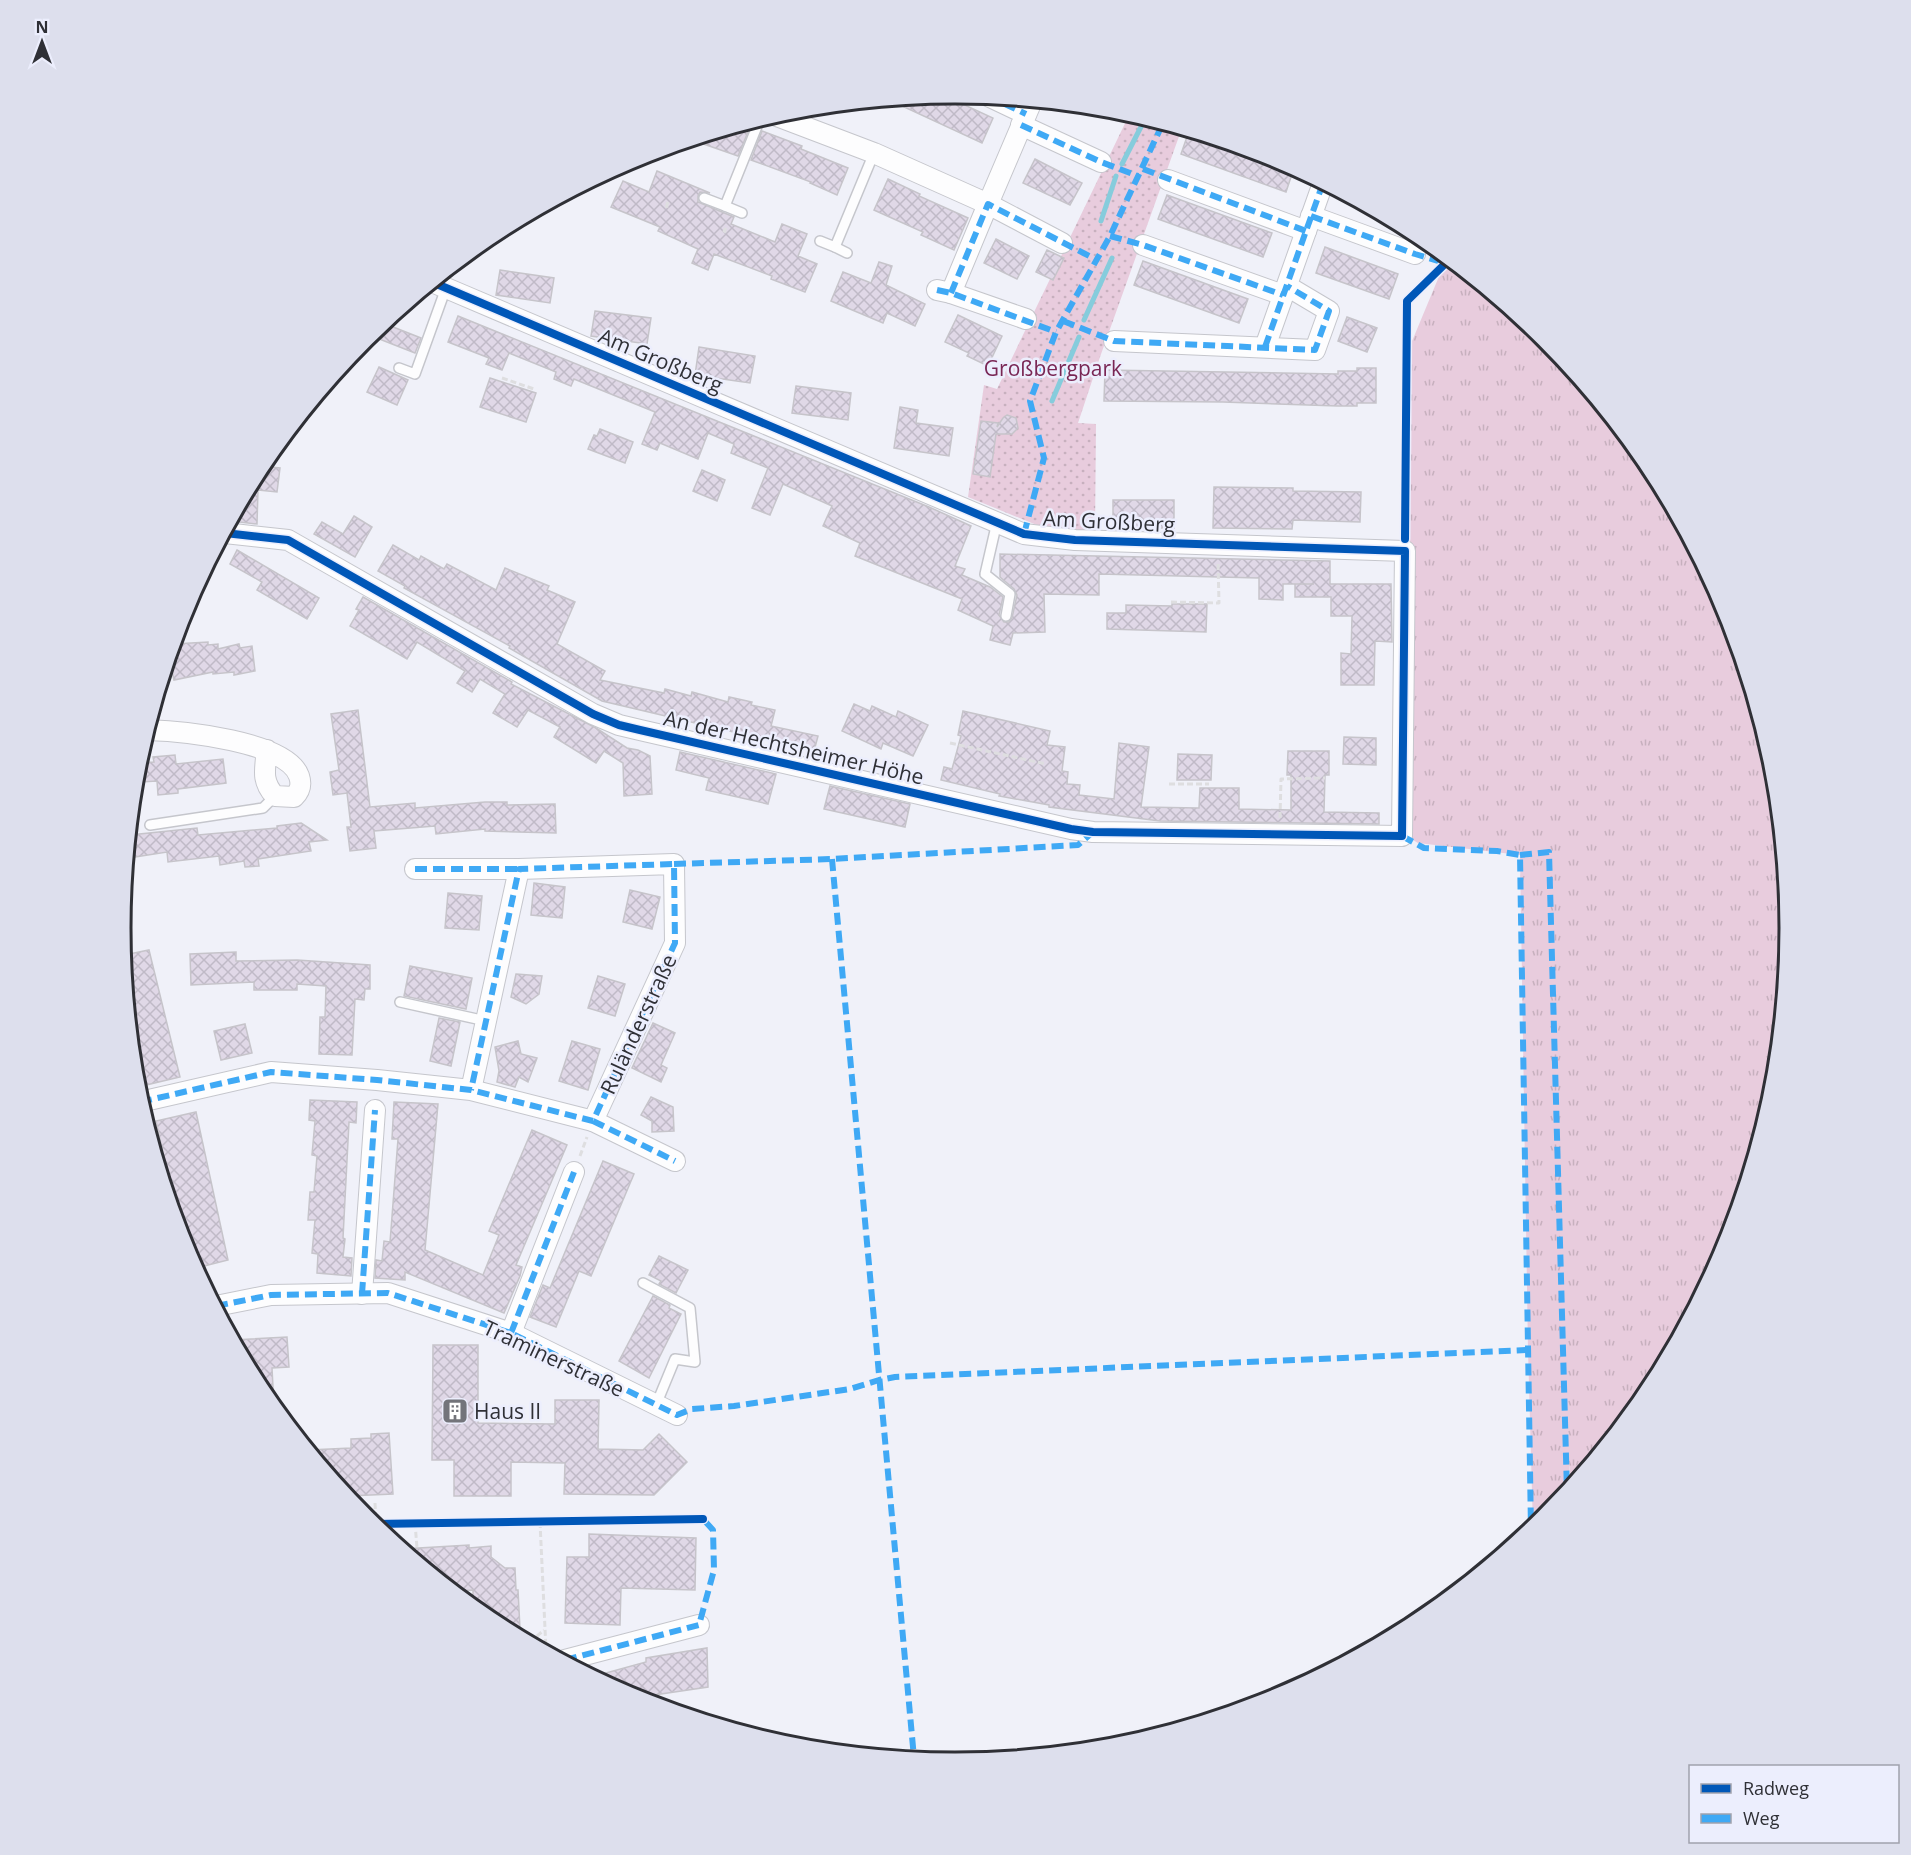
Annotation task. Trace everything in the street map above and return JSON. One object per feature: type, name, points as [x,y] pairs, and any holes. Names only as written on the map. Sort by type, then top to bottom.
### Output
[{"type":"street","points":[[1008,105],[1026,113],[1101,162]]},
{"type":"street","points":[[1026,113],[988,204],[944,292],[1026,319]]},
{"type":"street","points":[[789,121],[874,153],[988,204],[1062,243]]},
{"type":"street","points":[[1168,180],[1414,254]]},
{"type":"street","points":[[1265,347],[1321,189]]},
{"type":"street","points":[[1114,341],[1315,351],[1329,311],[1285,291],[1143,245]]},
{"type":"street","name":"Am Großberg","points":[[440,285],[1024,534],[1076,540],[1405,551],[1402,836]]},
{"type":"street","name":"An der Hechtsheimer Höhe","points":[[232,534],[288,540],[592,714],[619,725],[1071,829],[1093,832],[1402,836]]},
{"type":"street","points":[[156,731],[208,735],[267,750],[291,762],[297,771],[301,782],[300,791],[294,797],[275,796],[268,788],[265,778],[267,750]]},
{"type":"street","name":"Ruländerstraße","points":[[415,870],[674,864],[675,943],[593,1121]]},
{"type":"street","points":[[471,1090],[519,869]]},
{"type":"street","name":"Ruländerstraße","points":[[150,1099],[271,1072],[471,1090],[593,1121],[675,1161]]},
{"type":"street","points":[[363,1294],[375,1110]]},
{"type":"street","points":[[511,1333],[574,1172]]},
{"type":"street","name":"Traminerstraße","points":[[223,1305],[271,1295],[388,1293],[511,1333],[677,1415]]},
{"type":"street","points":[[574,1658],[699,1626]]},
{"type":"lane","points":[[725,206],[756,129]]},
{"type":"lane","points":[[835,247],[874,153]]},
{"type":"lane","points":[[704,198],[741,213]]},
{"type":"lane","points":[[820,241],[847,253]]},
{"type":"lane","points":[[399,368],[415,374],[439,286]]},
{"type":"lane","points":[[997,522],[985,574],[1010,594],[1006,616]]},
{"type":"lane","points":[[150,825],[263,808],[275,796]]},
{"type":"lane","points":[[400,1002],[486,1021]]},
{"type":"lane","points":[[643,1283],[690,1308],[695,1362],[675,1359],[656,1405]]},
{"type":"path","points":[[668,202],[666,207],[669,208]]},
{"type":"path","points":[[726,228],[724,231],[728,233]]},
{"type":"path","points":[[501,378],[534,389]]},
{"type":"path","points":[[1171,602],[1219,603],[1218,545]]},
{"type":"path","points":[[950,743],[1046,764]]},
{"type":"path","points":[[1280,834],[1281,779],[1325,778]]},
{"type":"path","points":[[1169,784],[1209,784]]},
{"type":"path","points":[[375,1503],[375,1512]]},
{"type":"path","points":[[540,1522],[545,1642]]},
{"type":"path","points":[[415,1523],[417,1548]]},
{"type":"path","points":[[536,1637],[544,1630]]},
{"type":"green space","name":"Großbergpark","points":[[1126,121],[1179,135],[1078,423],[1096,424],[1095,532],[1044,528],[968,497],[984,385],[997,389]]},
{"type":"green space","points":[[1447,267],[1499,308],[1575,384],[1641,470],[1669,516],[1695,563],[1736,663],[1764,767],[1778,874],[1780,928],[1778,981],[1764,1088],[1736,1192],[1717,1243],[1695,1292],[1641,1385],[1570,1477],[1569,1458],[1569,1477],[1533,1515],[1520,855],[1418,843],[1409,833],[1410,346],[1440,274]]},
{"type":"building","points":[[963,104],[993,118],[982,143],[900,105]]},
{"type":"building","points":[[749,130],[738,156],[702,144]]},
{"type":"building","points":[[762,131],[802,146],[801,149],[848,168],[837,195],[811,182],[751,160]]},
{"type":"building","points":[[1187,137],[1220,147],[1292,175],[1286,192],[1181,154]]},
{"type":"building","points":[[1035,159],[1082,183],[1070,205],[1023,183]]},
{"type":"building","points":[[657,171],[710,193],[700,192],[698,202],[734,217],[731,224],[775,242],[782,224],[807,234],[798,256],[817,264],[805,292],[771,279],[772,276],[714,254],[708,270],[692,263],[698,249],[658,231],[660,227],[611,207],[623,181],[649,192]]},
{"type":"building","points":[[888,179],[968,218],[954,250],[921,235],[923,232],[874,210]]},
{"type":"building","points":[[1167,195],[1272,233],[1263,257],[1158,219]]},
{"type":"building","points":[[996,239],[1029,256],[1017,279],[984,263]]},
{"type":"building","points":[[1325,247],[1398,274],[1389,299],[1316,273]]},
{"type":"building","points":[[1047,250],[1064,258],[1053,280],[1036,272]]},
{"type":"building","points":[[1143,261],[1248,299],[1239,323],[1134,285]]},
{"type":"building","points":[[879,262],[892,266],[886,285],[925,304],[915,326],[887,313],[883,323],[831,301],[843,272],[871,283]]},
{"type":"building","points":[[500,270],[554,278],[550,303],[496,295]]},
{"type":"building","points":[[595,311],[651,318],[647,344],[591,336]]},
{"type":"building","points":[[958,315],[1002,336],[988,366],[967,356],[969,353],[945,342]]},
{"type":"building","points":[[458,316],[971,526],[955,566],[965,569],[962,575],[990,587],[1003,597],[999,615],[1004,622],[1009,622],[1012,618],[1017,595],[1014,589],[1000,577],[1000,554],[1330,561],[1330,584],[1391,584],[1392,642],[1375,641],[1374,685],[1341,685],[1341,653],[1351,654],[1352,616],[1331,616],[1331,597],[1295,597],[1295,584],[1283,584],[1283,600],[1259,599],[1259,578],[1099,574],[1099,595],[1044,594],[1045,632],[1013,633],[1010,645],[990,640],[993,626],[958,610],[962,599],[855,556],[860,543],[823,526],[832,506],[783,484],[770,515],[752,508],[768,468],[731,453],[734,444],[708,433],[698,459],[660,443],[657,450],[642,444],[655,412],[574,379],[571,386],[554,379],[556,372],[509,353],[502,370],[486,364],[489,358],[448,342]]},
{"type":"building","points":[[1347,317],[1377,328],[1367,352],[1338,341]]},
{"type":"building","points":[[392,327],[421,338],[415,353],[379,339]]},
{"type":"building","points":[[699,347],[755,356],[750,383],[695,375]]},
{"type":"building","points":[[379,367],[408,380],[397,405],[367,392]]},
{"type":"building","points":[[1357,368],[1376,368],[1376,403],[1338,406],[1104,401],[1105,370],[1338,374],[1338,371],[1357,371]]},
{"type":"building","points":[[490,378],[536,393],[526,422],[480,407]]},
{"type":"building","points":[[796,386],[851,393],[848,420],[792,413]]},
{"type":"building","points":[[900,407],[918,410],[916,423],[953,428],[949,456],[894,448]]},
{"type":"building","points":[[1007,415],[1016,418],[1018,428],[1012,434],[996,434],[990,477],[973,474],[981,421],[998,423],[997,427]]},
{"type":"building","points":[[600,429],[633,442],[625,463],[588,449],[594,435],[597,436]]},
{"type":"building","points":[[272,467],[280,468],[277,492],[258,490],[257,524],[239,522],[270,470]]},
{"type":"building","points":[[702,470],[725,480],[717,501],[693,491]]},
{"type":"building","points":[[1214,487],[1361,492],[1360,522],[1293,520],[1292,529],[1213,528]]},
{"type":"building","points":[[1113,500],[1174,500],[1174,528],[1113,528]]},
{"type":"building","points":[[354,516],[372,527],[355,557],[314,534],[322,522],[343,534]]},
{"type":"building","points":[[393,545],[419,560],[421,556],[444,569],[447,564],[496,590],[505,568],[549,586],[547,590],[575,602],[557,644],[605,671],[600,680],[664,693],[665,689],[691,696],[692,692],[728,702],[729,697],[752,702],[751,705],[775,710],[771,726],[818,736],[814,751],[602,701],[378,571]]},
{"type":"building","points":[[237,550],[319,598],[307,619],[257,590],[262,582],[230,564]]},
{"type":"building","points":[[363,597],[512,682],[511,684],[596,728],[627,748],[650,756],[652,794],[624,796],[623,763],[604,751],[596,763],[554,737],[560,727],[528,710],[517,727],[493,713],[505,694],[480,679],[472,692],[457,683],[465,671],[417,642],[407,659],[350,626]]},
{"type":"building","points":[[1172,604],[1207,604],[1206,632],[1107,629],[1107,613],[1126,613],[1126,605],[1172,606]]},
{"type":"building","points":[[208,642],[208,645],[218,644],[218,649],[239,644],[240,648],[252,646],[255,671],[234,675],[234,672],[213,674],[213,672],[174,680],[172,672],[182,644]]},
{"type":"building","points":[[854,704],[870,711],[872,706],[896,717],[898,711],[928,725],[913,756],[883,743],[881,749],[842,731]]},
{"type":"building","points":[[358,710],[370,807],[415,803],[415,808],[485,802],[507,802],[507,805],[555,804],[556,833],[485,831],[485,829],[436,834],[435,826],[374,831],[376,848],[350,851],[347,827],[351,827],[347,793],[333,795],[330,772],[339,770],[331,714]]},
{"type":"building","points":[[963,711],[1050,731],[1047,745],[1065,747],[1062,771],[1068,772],[1067,784],[1080,785],[1079,795],[1114,799],[1119,743],[1149,747],[1141,807],[1199,808],[1200,788],[1239,788],[1239,809],[1291,810],[1291,775],[1287,775],[1288,751],[1329,751],[1329,775],[1325,775],[1324,812],[1379,813],[1379,824],[1160,821],[1049,807],[1049,805],[999,796],[1000,794],[941,780],[944,767],[952,769],[961,736],[958,735]]},
{"type":"building","points":[[1344,737],[1376,738],[1376,765],[1343,764]]},
{"type":"building","points":[[680,752],[776,774],[768,804],[706,790],[709,778],[676,770]]},
{"type":"building","points":[[1178,754],[1212,755],[1211,780],[1177,780]]},
{"type":"building","points":[[175,755],[176,764],[223,759],[226,783],[178,789],[178,793],[158,795],[157,781],[145,782],[148,762],[154,762],[153,757]]},
{"type":"building","points":[[830,786],[910,804],[905,827],[824,809]]},
{"type":"building","points":[[301,823],[327,840],[309,842],[311,851],[258,859],[259,866],[245,867],[244,861],[220,865],[219,856],[168,862],[167,852],[135,857],[137,834],[197,828],[198,835],[277,828],[277,826]]},
{"type":"building","points":[[534,883],[565,887],[562,918],[531,915]]},
{"type":"building","points":[[630,890],[660,897],[652,929],[623,922]]},
{"type":"building","points":[[448,893],[482,896],[479,930],[445,928]]},
{"type":"building","points":[[149,950],[180,1077],[147,1085],[133,981],[132,953]]},
{"type":"building","points":[[236,952],[236,961],[297,960],[370,965],[370,989],[365,989],[364,1000],[355,999],[352,1055],[319,1054],[320,1017],[325,1017],[326,986],[297,984],[297,990],[254,990],[254,982],[191,985],[190,954]]},
{"type":"building","points":[[410,966],[472,978],[466,1009],[404,996]]},
{"type":"building","points":[[516,974],[542,976],[539,994],[526,1004],[511,997]]},
{"type":"building","points":[[598,976],[625,984],[615,1016],[588,1008]]},
{"type":"building","points":[[439,1018],[460,1022],[451,1066],[430,1061]]},
{"type":"building","points":[[653,1023],[675,1033],[661,1065],[667,1068],[661,1082],[632,1068]]},
{"type":"building","points":[[245,1024],[252,1053],[221,1060],[214,1031]]},
{"type":"building","points":[[518,1041],[521,1054],[537,1058],[528,1082],[519,1077],[515,1087],[497,1082],[499,1071],[495,1047]]},
{"type":"building","points":[[572,1041],[600,1049],[588,1090],[559,1081]]},
{"type":"building","points":[[651,1097],[673,1107],[674,1131],[652,1132],[652,1121],[641,1115]]},
{"type":"building","points":[[310,1100],[357,1102],[356,1123],[349,1122],[343,1238],[345,1239],[343,1257],[352,1258],[351,1276],[317,1273],[318,1254],[312,1253],[315,1220],[308,1220],[310,1192],[314,1192],[317,1156],[312,1155],[315,1121],[309,1120]]},
{"type":"building","points":[[394,1102],[438,1104],[425,1250],[483,1275],[499,1235],[489,1231],[532,1130],[567,1145],[516,1265],[522,1267],[520,1276],[504,1313],[405,1272],[405,1280],[375,1278],[376,1260],[382,1261],[384,1241],[390,1242],[398,1139],[392,1139]]},
{"type":"building","points":[[196,1112],[228,1260],[204,1266],[175,1192],[156,1121]]},
{"type":"building","points":[[603,1161],[634,1174],[591,1276],[579,1271],[556,1327],[530,1317],[543,1285],[550,1288]]},
{"type":"building","points":[[659,1256],[688,1270],[676,1293],[659,1284],[661,1281],[649,1275]]},
{"type":"building","points":[[653,1296],[681,1314],[649,1378],[619,1361]]},
{"type":"building","points":[[287,1337],[289,1367],[272,1368],[273,1389],[270,1385],[242,1340]]},
{"type":"building","name":"Haus II","points":[[433,1345],[478,1345],[478,1423],[555,1424],[555,1400],[599,1400],[598,1449],[643,1450],[659,1434],[687,1462],[654,1495],[564,1494],[565,1463],[511,1462],[511,1496],[454,1496],[454,1460],[432,1460]]},
{"type":"building","points":[[389,1433],[393,1494],[359,1496],[319,1450],[351,1448],[351,1439],[371,1438],[371,1434]]},
{"type":"building","points":[[589,1534],[696,1538],[695,1590],[621,1588],[620,1625],[565,1623],[567,1557],[589,1557]]},
{"type":"building","points":[[491,1546],[491,1557],[505,1568],[515,1568],[520,1627],[473,1595],[473,1590],[467,1590],[454,1581],[414,1548]]},
{"type":"building","points":[[707,1648],[708,1687],[656,1695],[605,1673],[646,1662],[646,1658]]},
{"type":"waterway","points":[[1122,164],[1142,125]]},
{"type":"waterway","points":[[1101,221],[1116,176]]},
{"type":"waterway","points":[[1084,320],[1112,258]]},
{"type":"waterway","points":[[1052,401],[1079,337]]},
{"type":"marked path","points":[[1007,105],[1026,114]]},
{"type":"marked path","points":[[1021,125],[1101,162],[1138,176]]},
{"type":"marked path","points":[[1024,534],[1044,458],[1030,401],[1056,332],[1110,236],[1160,130]]},
{"type":"marked path","points":[[1143,169],[1306,231]]},
{"type":"marked path","points":[[1265,347],[1321,189]]},
{"type":"marked path","points":[[951,293],[988,204],[1095,259]]},
{"type":"marked path","points":[[1311,216],[1440,261]]},
{"type":"marked path","points":[[1110,236],[1143,245],[1283,295]]},
{"type":"marked path","points":[[1063,321],[1114,341],[1315,350],[1329,311],[1287,286]]},
{"type":"marked path","points":[[937,290],[951,293],[1056,332]]},
{"type":"marked path","points":[[674,864],[832,859],[1078,845],[1093,832]]},
{"type":"marked path","points":[[1402,836],[1424,848],[1497,851],[1520,855],[1531,1517]]},
{"type":"marked path","points":[[1520,855],[1549,852],[1567,1480]]},
{"type":"marked path","points":[[832,859],[913,1750]]},
{"type":"marked path","points":[[674,864],[675,943],[593,1121],[471,1090],[519,869],[674,864]]},
{"type":"marked path","points":[[415,869],[519,869]]},
{"type":"marked path","points":[[150,1100],[271,1072],[471,1090]]},
{"type":"marked path","points":[[362,1294],[375,1110]]},
{"type":"marked path","points":[[593,1121],[675,1161]]},
{"type":"marked path","points":[[511,1333],[574,1172]]},
{"type":"marked path","points":[[223,1305],[271,1295],[388,1293],[511,1333],[677,1415],[692,1409],[734,1406],[850,1389],[895,1377],[1528,1350]]},
{"type":"marked path","points":[[574,1658],[699,1625],[714,1570],[713,1530],[703,1519],[699,1519]]},
{"type":"cycle path","points":[[1405,539],[1407,301],[1444,265]]},
{"type":"cycle path","points":[[232,534],[288,540],[593,714],[619,725],[1071,829],[1093,832],[1402,836],[1405,551],[1075,540],[1024,534],[440,285]]},
{"type":"cycle path","points":[[388,1524],[703,1519]]},
{"type":"place","name":"Haus II","points":[[455,1411]]}]
